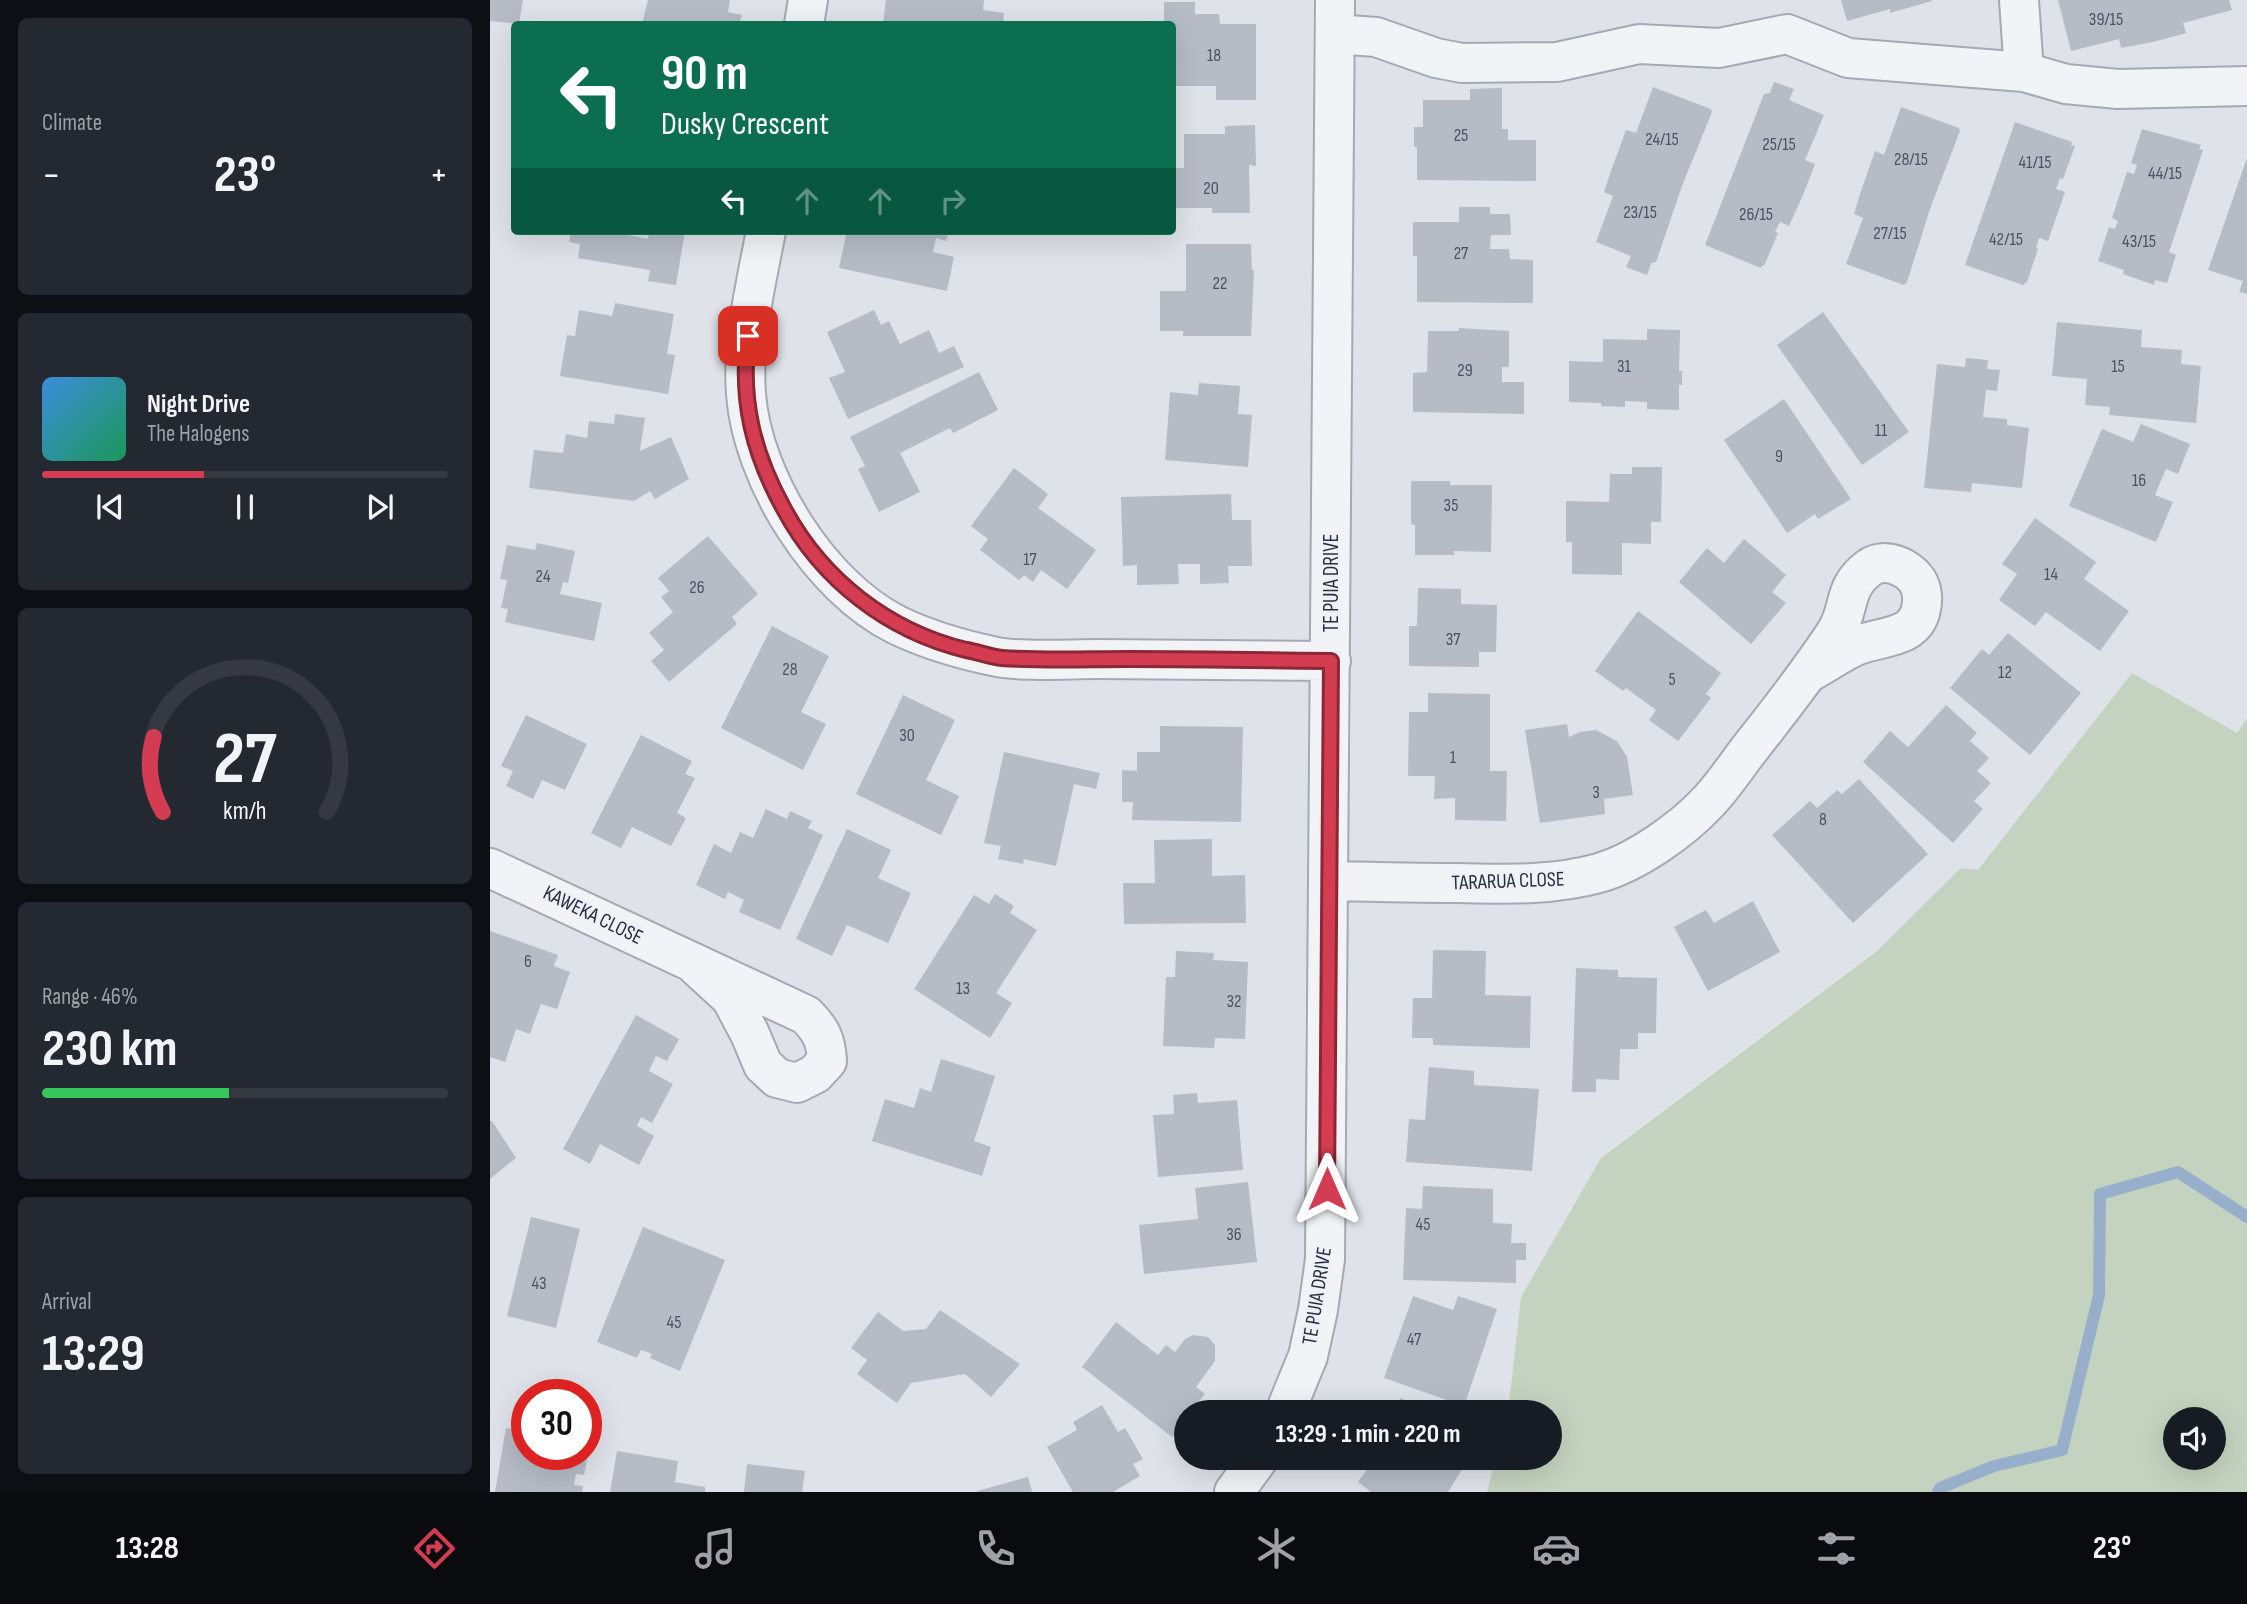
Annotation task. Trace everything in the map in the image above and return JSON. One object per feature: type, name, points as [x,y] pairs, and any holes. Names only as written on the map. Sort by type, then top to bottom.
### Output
[{"type":"street","points":[[804,21],[808,0]]},
{"type":"street","points":[[2019,0],[2024,72]]},
{"type":"street","points":[[1335,17],[1376,37],[1436,58],[1462,63],[1556,62],[1639,44],[1718,48],[1786,17],[1848,58],[2024,72],[2066,84],[2118,89],[2247,86]]},
{"type":"street","name":"TE PUIA DRIVE","points":[[1290,1400],[1308,1356],[1325,1259],[1335,17]]},
{"type":"street","points":[[765,235],[754,292],[746,358],[746,395],[752,435],[769,482],[793,525],[833,574],[864,603],[895,624],[944,644],[1000,658],[1331,661]]},
{"type":"street","name":"TARARUA CLOSE","points":[[1329,881],[1526,884],[1565,881],[1602,872],[1647,850],[1709,801],[1810,672]]},
{"type":"street","name":"KAWEKA CLOSE","points":[[490,868],[694,964]]},
{"type":"street","points":[[1234,1492],[1250,1470]]},
{"type":"green space","points":[[2132,673],[2237,733],[2247,718],[2247,1492],[1487,1492],[1493,1470],[1562,1470],[1562,1400],[1509,1400],[1521,1297],[1601,1158],[1877,951],[1961,868],[1978,870]]},
{"type":"building","points":[[490,0],[523,0],[520,21],[511,21],[511,23],[490,21]]},
{"type":"building","points":[[648,0],[730,0],[728,12],[742,15],[740,21],[643,21]]},
{"type":"building","points":[[886,0],[984,0],[983,10],[1004,13],[1003,21],[883,21]]},
{"type":"building","points":[[1841,0],[1932,0],[1932,1],[1847,21]]},
{"type":"building","points":[[2058,0],[2229,0],[2232,10],[2183,23],[2186,33],[2153,42],[2121,48],[2119,39],[2071,51]]},
{"type":"building","points":[[1164,2],[1195,2],[1195,14],[1219,14],[1220,24],[1256,24],[1256,100],[1216,100],[1216,86],[1176,86],[1176,21],[1164,21]]},
{"type":"building","points":[[1774,82],[1794,89],[1789,100],[1824,115],[1805,160],[1815,164],[1803,195],[1789,226],[1780,222],[1775,232],[1778,233],[1761,268],[1705,245],[1764,94],[1770,93]]},
{"type":"building","points":[[1653,87],[1711,109],[1712,112],[1682,186],[1656,262],[1651,263],[1647,275],[1626,267],[1631,256],[1596,242],[1613,196],[1604,192],[1626,130],[1636,133]]},
{"type":"building","points":[[1502,88],[1502,129],[1508,129],[1508,140],[1536,140],[1536,181],[1417,180],[1414,127],[1423,127],[1423,100],[1470,100],[1470,89]]},
{"type":"building","points":[[1901,107],[1959,128],[1960,131],[1904,285],[1846,264],[1863,218],[1854,214],[1875,151],[1884,155]]},
{"type":"building","points":[[2015,122],[2072,142],[2071,145],[2075,146],[2063,179],[2060,178],[2056,189],[2065,192],[2048,241],[2039,238],[2027,282],[2023,285],[1965,265]]},
{"type":"building","points":[[1255,125],[1256,166],[1249,165],[1250,213],[1212,213],[1212,208],[1176,208],[1176,168],[1184,168],[1184,134],[1225,134],[1225,126]]},
{"type":"building","points":[[2142,129],[2201,145],[2199,149],[2203,150],[2169,252],[2176,255],[2167,283],[2155,280],[2154,285],[2123,274],[2124,270],[2098,261],[2109,227],[2115,229],[2118,221],[2112,218],[2127,172],[2134,174],[2137,165],[2131,163]]},
{"type":"building","points":[[2247,158],[2247,294],[2239,292],[2243,281],[2208,270]]},
{"type":"building","points":[[1459,207],[1490,207],[1490,214],[1510,214],[1511,235],[1491,235],[1490,249],[1509,249],[1510,259],[1533,260],[1533,303],[1417,302],[1417,256],[1413,256],[1413,222],[1459,222]]},
{"type":"building","points":[[570,235],[628,235],[648,239],[648,235],[684,235],[676,285],[648,281],[650,270],[578,258],[580,244],[569,242]]},
{"type":"building","points":[[846,235],[948,235],[946,241],[936,238],[933,252],[954,257],[947,291],[839,268]]},
{"type":"building","points":[[1186,244],[1251,244],[1254,270],[1251,336],[1183,336],[1183,331],[1160,331],[1160,291],[1186,291]]},
{"type":"building","points":[[615,303],[674,314],[667,354],[675,355],[668,394],[560,376],[567,335],[575,336],[579,310],[612,316]]},
{"type":"building","points":[[874,310],[881,325],[889,321],[900,344],[929,330],[939,353],[954,346],[964,367],[848,419],[829,378],[845,372],[827,332]]},
{"type":"building","points":[[1823,312],[1909,432],[1862,465],[1777,345]]},
{"type":"building","points":[[2057,322],[2142,330],[2141,347],[2182,350],[2181,364],[2201,366],[2196,423],[2109,415],[2110,407],[2085,405],[2087,379],[2052,376]]},
{"type":"building","points":[[1459,328],[1509,331],[1509,367],[1502,367],[1502,382],[1524,382],[1524,414],[1413,412],[1413,373],[1427,372],[1428,331],[1459,331]]},
{"type":"building","points":[[1647,329],[1680,330],[1679,371],[1682,371],[1682,385],[1679,385],[1679,410],[1647,409],[1647,402],[1625,401],[1625,407],[1569,402],[1569,361],[1603,362],[1603,339],[1647,340]]},
{"type":"building","points":[[1966,358],[1988,360],[1987,369],[2000,370],[1997,391],[1986,390],[1983,417],[2007,419],[2007,425],[2029,428],[2022,488],[1972,483],[1971,492],[1924,488],[1937,364],[1965,367]]},
{"type":"building","points":[[979,372],[998,410],[953,433],[950,428],[900,453],[920,492],[879,512],[858,469],[865,466],[850,437]]},
{"type":"building","points":[[1199,383],[1240,386],[1238,414],[1252,415],[1248,467],[1165,460],[1170,392],[1198,395]]},
{"type":"building","points":[[1784,399],[1851,499],[1818,519],[1815,514],[1787,533],[1724,440]]},
{"type":"building","points":[[615,414],[645,418],[640,451],[671,437],[689,479],[655,499],[650,491],[634,501],[529,488],[534,450],[563,453],[566,434],[587,438],[589,421],[614,424]]},
{"type":"building","points":[[2141,424],[2190,444],[2178,474],[2166,469],[2155,495],[2173,502],[2156,542],[2069,506],[2102,429],[2133,442]]},
{"type":"building","points":[[1632,467],[1662,467],[1661,522],[1651,522],[1651,544],[1622,543],[1622,575],[1572,574],[1572,542],[1566,542],[1566,501],[1609,502],[1610,474],[1632,474]]},
{"type":"building","points":[[1014,468],[1048,494],[1038,508],[1096,550],[1067,589],[1041,570],[1033,582],[1024,575],[1019,580],[980,550],[988,539],[971,526]]},
{"type":"building","points":[[1411,481],[1492,485],[1491,552],[1454,551],[1454,555],[1415,555],[1415,525],[1411,524]]},
{"type":"building","points":[[1231,494],[1232,520],[1251,520],[1252,566],[1228,566],[1229,583],[1200,584],[1200,564],[1178,564],[1179,584],[1137,585],[1137,565],[1123,566],[1121,497]]},
{"type":"building","points":[[2035,518],[2096,562],[2084,579],[2129,611],[2100,651],[2046,612],[2035,626],[1999,600],[2017,574],[2002,564]]},
{"type":"building","points":[[708,536],[758,594],[732,617],[737,624],[669,682],[651,661],[664,650],[649,633],[673,612],[661,597],[669,591],[658,578]]},
{"type":"building","points":[[1744,539],[1786,575],[1772,592],[1786,603],[1751,644],[1679,582],[1707,548],[1724,563]]},
{"type":"building","points":[[537,543],[575,551],[568,583],[563,582],[560,594],[602,603],[594,641],[505,622],[508,609],[501,608],[507,580],[500,579],[507,545],[535,550]]},
{"type":"building","points":[[1418,588],[1461,589],[1461,604],[1497,605],[1496,652],[1479,652],[1479,667],[1409,666],[1409,626],[1417,626]]},
{"type":"building","points":[[1638,611],[1721,673],[1706,694],[1711,698],[1678,741],[1649,720],[1656,710],[1626,688],[1623,691],[1595,671]]},
{"type":"building","points":[[772,626],[829,656],[801,712],[826,724],[803,770],[721,728]]},
{"type":"building","points":[[2008,633],[2081,693],[2030,755],[1950,688],[1982,649],[1989,655]]},
{"type":"building","points":[[1428,693],[1490,694],[1490,771],[1507,771],[1506,821],[1455,820],[1455,798],[1434,799],[1435,776],[1408,776],[1409,712],[1428,712]]},
{"type":"building","points":[[903,695],[955,720],[926,780],[959,796],[941,835],[856,794]]},
{"type":"building","points":[[1946,705],[1977,733],[1970,741],[1989,758],[1977,771],[1991,783],[1974,801],[1983,809],[1953,843],[1863,762],[1890,731],[1908,747]]},
{"type":"building","points":[[526,715],[587,744],[565,790],[542,780],[533,799],[506,786],[513,771],[501,766]]},
{"type":"building","points":[[1567,724],[1569,737],[1596,730],[1617,741],[1627,757],[1633,795],[1604,799],[1605,814],[1540,823],[1525,730]]},
{"type":"building","points":[[1160,726],[1243,727],[1241,822],[1132,820],[1133,802],[1122,802],[1122,770],[1137,771],[1137,752],[1160,752]]},
{"type":"building","points":[[641,735],[692,761],[685,774],[695,778],[677,813],[686,818],[671,846],[632,827],[621,848],[591,833]]},
{"type":"building","points":[[1004,752],[1100,773],[1096,789],[1074,784],[1056,866],[1024,859],[1023,864],[998,859],[1001,846],[984,843]]},
{"type":"building","points":[[1859,779],[1928,854],[1853,923],[1772,835],[1810,801],[1817,808],[1837,790],[1842,794]]},
{"type":"building","points":[[766,809],[787,819],[790,811],[812,821],[808,828],[823,835],[780,930],[739,912],[744,900],[728,892],[725,899],[696,885],[714,844],[731,853],[740,832],[753,838]]},
{"type":"building","points":[[847,829],[891,850],[878,878],[911,893],[888,943],[847,925],[832,956],[796,939]]},
{"type":"building","points":[[1212,839],[1212,876],[1245,875],[1246,923],[1124,924],[1123,883],[1155,883],[1154,840]]},
{"type":"building","points":[[995,894],[1014,906],[1010,913],[1037,930],[996,993],[1012,1003],[990,1038],[914,989],[974,895],[989,904]]},
{"type":"building","points":[[1753,901],[1780,952],[1708,991],[1674,927],[1706,910],[1714,923]]},
{"type":"building","points":[[490,931],[558,955],[554,966],[570,972],[557,1009],[541,1004],[530,1034],[516,1029],[505,1062],[490,1057]]},
{"type":"building","points":[[1433,950],[1486,951],[1485,995],[1531,996],[1530,1048],[1433,1045],[1433,1038],[1412,1038],[1413,998],[1432,998]]},
{"type":"building","points":[[1176,951],[1214,953],[1213,960],[1248,962],[1245,1039],[1215,1038],[1214,1048],[1163,1046],[1166,977],[1175,977]]},
{"type":"building","points":[[1576,968],[1618,970],[1618,977],[1657,978],[1656,1033],[1638,1033],[1638,1049],[1620,1049],[1619,1080],[1596,1079],[1596,1092],[1572,1092]]},
{"type":"building","points":[[636,1015],[679,1039],[667,1061],[656,1056],[649,1071],[673,1084],[652,1123],[641,1117],[637,1126],[654,1136],[639,1165],[600,1144],[590,1164],[563,1149]]},
{"type":"building","points":[[941,1059],[995,1076],[974,1141],[991,1147],[982,1176],[872,1141],[885,1099],[914,1108],[920,1088],[931,1092]]},
{"type":"building","points":[[1429,1067],[1474,1071],[1474,1085],[1539,1089],[1532,1171],[1406,1162],[1409,1119],[1425,1120]]},
{"type":"building","points":[[1197,1093],[1198,1103],[1237,1100],[1243,1170],[1158,1177],[1153,1115],[1174,1114],[1173,1095]]},
{"type":"building","points":[[490,1121],[516,1158],[490,1179]]},
{"type":"building","points":[[1248,1182],[1257,1262],[1144,1274],[1139,1225],[1198,1219],[1195,1188]]},
{"type":"building","points":[[1423,1186],[1493,1189],[1493,1223],[1512,1224],[1511,1243],[1526,1243],[1526,1260],[1516,1260],[1516,1283],[1403,1280],[1406,1208],[1422,1209]]},
{"type":"building","points":[[531,1217],[580,1229],[556,1328],[507,1316]]},
{"type":"building","points":[[643,1227],[725,1260],[680,1371],[650,1358],[652,1354],[641,1350],[637,1358],[597,1342]]},
{"type":"building","points":[[1413,1296],[1453,1310],[1458,1296],[1497,1309],[1466,1400],[1447,1400],[1384,1378]]},
{"type":"building","points":[[940,1310],[1020,1364],[991,1397],[965,1374],[911,1383],[897,1403],[857,1374],[867,1360],[851,1348],[878,1312],[903,1331],[926,1329]]},
{"type":"building","points":[[1116,1322],[1158,1355],[1166,1345],[1175,1352],[1185,1339],[1193,1335],[1208,1337],[1215,1345],[1215,1361],[1196,1387],[1205,1394],[1200,1400],[1174,1400],[1172,1437],[1082,1367]]},
{"type":"building","points":[[1102,1405],[1118,1432],[1125,1428],[1143,1459],[1133,1464],[1140,1476],[1113,1492],[1073,1492],[1047,1447],[1077,1430],[1073,1422]]},
{"type":"building","points":[[506,1428],[511,1429],[511,1470],[585,1470],[584,1475],[576,1474],[574,1485],[583,1486],[582,1492],[495,1492]]},
{"type":"building","points":[[617,1451],[678,1461],[675,1482],[705,1487],[705,1492],[610,1492]]},
{"type":"building","points":[[747,1464],[805,1471],[802,1492],[744,1492]]},
{"type":"building","points":[[1366,1470],[1462,1470],[1448,1492],[1371,1492],[1358,1482]]},
{"type":"building","points":[[1028,1477],[1032,1492],[977,1492],[977,1491]]},
{"type":"waterway","points":[[1938,1492],[1940,1488],[1994,1466],[2062,1450],[2099,1295],[2100,1194],[2178,1172],[2247,1217]]},
{"type":"route","points":[[748,336],[746,395],[752,435],[769,482],[793,525],[833,574],[864,603],[895,624],[944,644],[1000,658],[1331,661],[1327,1189]]}]
